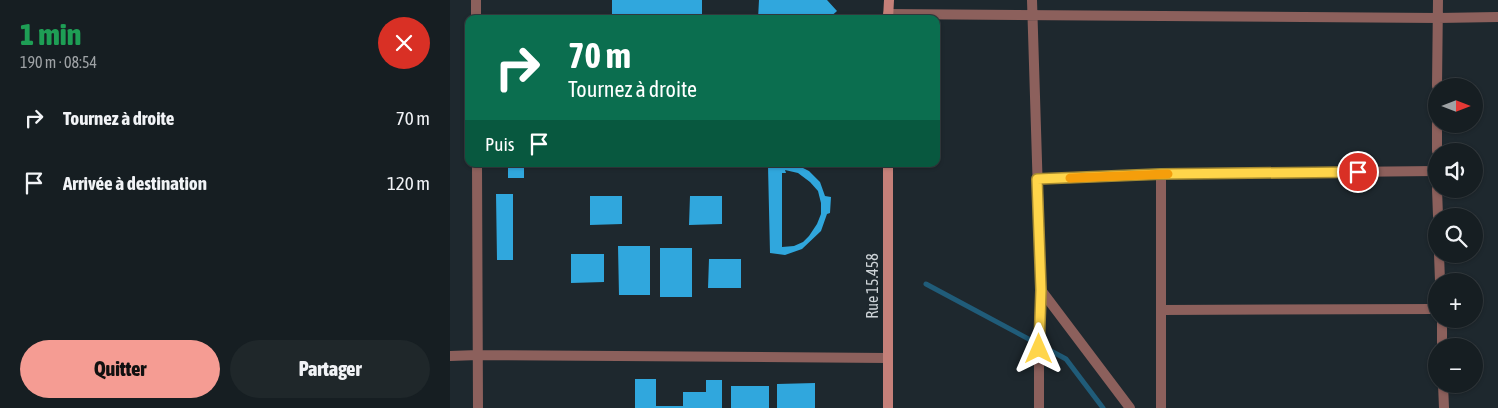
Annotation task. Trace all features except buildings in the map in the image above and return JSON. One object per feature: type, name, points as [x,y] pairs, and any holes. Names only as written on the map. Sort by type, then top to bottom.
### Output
[{"type":"main road","points":[[888,0],[888,15]]},
{"type":"main road","name":"Rue 15.458","points":[[888,167],[888,408]]},
{"type":"street","points":[[476,0],[476,15]]},
{"type":"street","points":[[1032,0],[1041,290],[1039,333],[1040,408]]},
{"type":"street","points":[[1438,0],[1438,78]]},
{"type":"street","points":[[940,16],[1498,17]]},
{"type":"street","points":[[477,167],[478,408]]},
{"type":"street","points":[[1037,179],[1161,174],[1428,171]]},
{"type":"street","points":[[1160,408],[1161,174]]},
{"type":"street","points":[[1041,290],[1130,408]]},
{"type":"street","points":[[1161,310],[1428,309]]},
{"type":"street","points":[[450,356],[478,354],[887,358]]},
{"type":"street","points":[[1443,393],[1444,408]]},
{"type":"waterway","points":[[926,284],[1066,359],[1103,408]]},
{"type":"slow traffic","points":[[1070,178],[1168,174]]},
{"type":"route","points":[[1039,349],[1041,290],[1037,179],[1161,174],[1358,172]]}]
